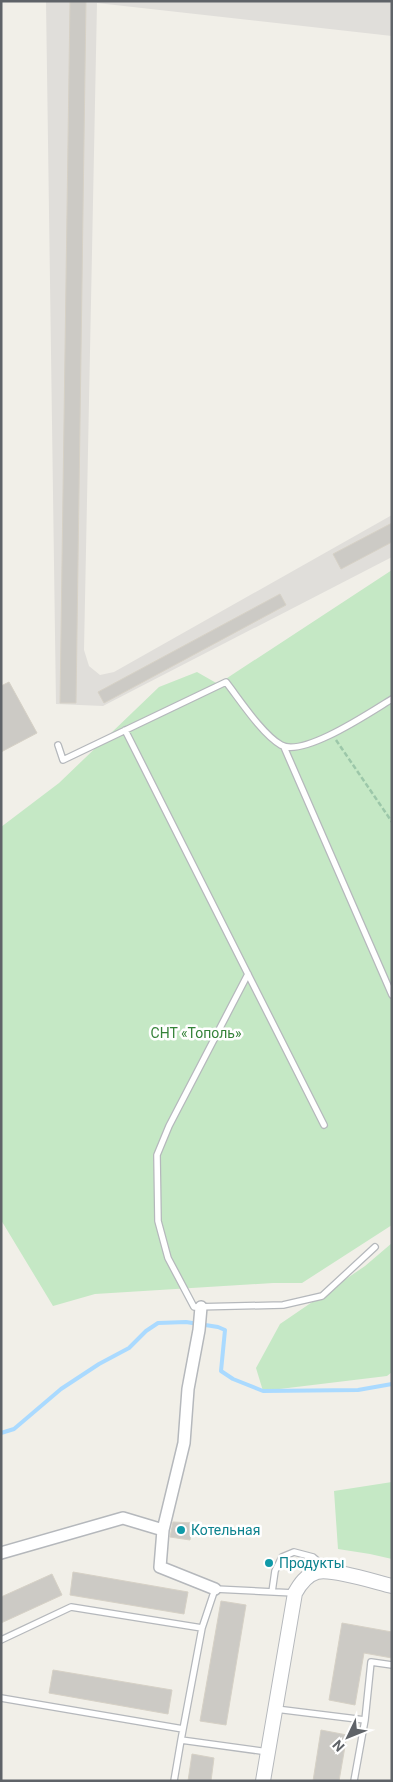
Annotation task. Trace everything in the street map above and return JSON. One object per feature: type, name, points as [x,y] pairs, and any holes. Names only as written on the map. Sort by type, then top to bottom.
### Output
[{"type":"street","points":[[200,1311],[199,1330],[188,1390],[184,1443],[163,1530],[160,1567],[215,1589]]},
{"type":"street","points":[[1,1553],[123,1518],[163,1530]]},
{"type":"street","points":[[263,1781],[295,1594],[300,1585],[306,1578],[318,1572],[330,1572],[392,1586]]},
{"type":"lane","points":[[58,745],[63,760],[226,682],[271,738],[284,747],[392,995]]},
{"type":"lane","points":[[284,747],[299,746],[333,735],[392,699]]},
{"type":"lane","points":[[125,730],[324,1125]]},
{"type":"lane","points":[[248,974],[169,1126],[157,1156],[158,1221],[168,1258],[194,1307],[200,1311],[283,1305],[322,1296],[374,1247]]},
{"type":"lane","points":[[272,1592],[275,1571],[282,1557],[294,1552],[313,1557],[330,1572]]},
{"type":"lane","points":[[174,1781],[202,1628],[215,1589],[295,1594]]},
{"type":"lane","points":[[1,1640],[71,1607],[202,1628]]},
{"type":"lane","points":[[354,1781],[365,1720],[372,1662],[392,1665]]},
{"type":"lane","points":[[1,1698],[183,1729]]},
{"type":"lane","points":[[276,1709],[365,1720]]},
{"type":"lane","points":[[181,1740],[268,1752]]},
{"type":"path","points":[[333,735],[392,822]]},
{"type":"shaded area","points":[[46,1],[392,1],[392,36],[97,3],[84,650],[89,666],[100,675],[114,672],[392,515],[392,557],[103,706],[56,704]]},
{"type":"green space","name":"СНТ «Тополь»","points":[[392,570],[392,1225],[302,1283],[273,1283],[95,1294],[53,1306],[1,1220],[1,827],[59,783],[159,687],[197,672],[218,684]]},
{"type":"green space","points":[[392,1243],[392,1372],[387,1376],[263,1391],[256,1368],[280,1324],[365,1266]]},
{"type":"green space","points":[[392,1482],[392,1559],[338,1549],[334,1491]]},
{"type":"building","points":[[70,1],[86,1],[76,703],[60,703]]},
{"type":"building","points":[[392,523],[392,542],[341,569],[333,554]]},
{"type":"building","points":[[280,594],[286,605],[104,703],[98,692]]},
{"type":"building","points":[[9,682],[37,733],[1,752],[1,686]]},
{"type":"building","name":"Котельная","points":[[173,1522],[193,1523],[190,1540],[170,1537]]},
{"type":"building","points":[[73,1572],[188,1592],[184,1614],[70,1595]]},
{"type":"building","points":[[52,1574],[62,1595],[1,1623],[1,1597]]},
{"type":"building","points":[[221,1601],[246,1605],[226,1725],[200,1721]]},
{"type":"building","points":[[342,1623],[392,1632],[392,1658],[364,1653],[355,1705],[329,1700]]},
{"type":"building","points":[[53,1670],[172,1690],[168,1714],[49,1693]]},
{"type":"building","points":[[321,1730],[347,1735],[339,1781],[313,1781]]},
{"type":"building","points":[[192,1754],[214,1758],[211,1781],[188,1781]]},
{"type":"waterway","points":[[1,1433],[14,1429],[61,1389],[99,1364],[129,1348],[146,1331],[158,1323],[186,1322],[218,1327],[225,1330],[221,1371],[233,1379],[263,1391],[358,1390],[392,1384]]},
{"type":"place","name":"Котельная","points":[[181,1530]]},
{"type":"place","name":"Продукты","points":[[269,1563]]}]
